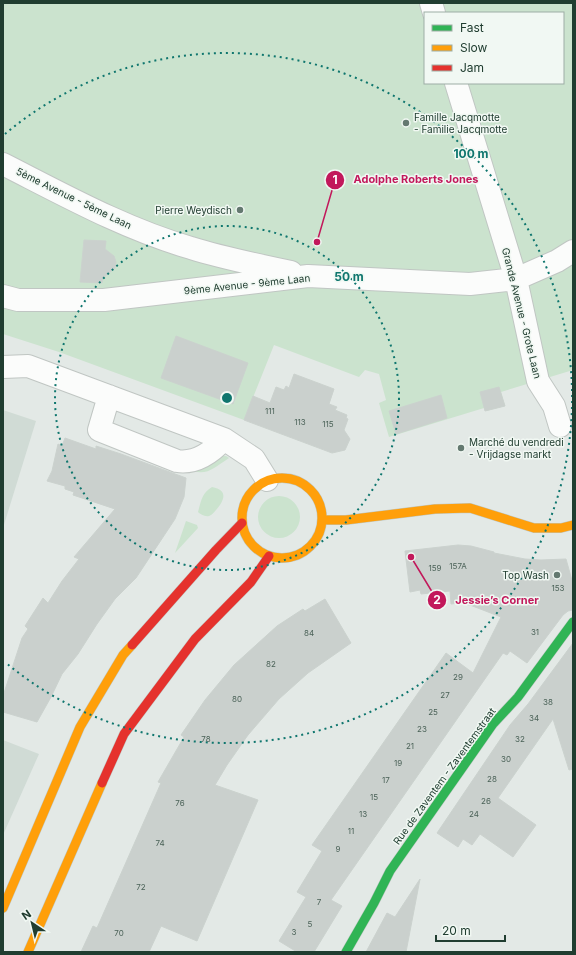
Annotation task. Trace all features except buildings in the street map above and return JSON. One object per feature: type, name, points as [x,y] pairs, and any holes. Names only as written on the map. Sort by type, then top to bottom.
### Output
[{"type":"street","name":"Grande Avenue - Grote Laan","points":[[456,84],[516,279],[538,381],[554,406],[560,426]]},
{"type":"street","name":"5ème Avenue - 5ème Laan","points":[[3,164],[96,211],[154,236],[191,248],[308,276]]},
{"type":"street","name":"9ème Avenue - 9ème Laan","points":[[3,296],[18,300],[104,300],[308,276],[470,284],[516,279],[557,261],[573,252]]},
{"type":"street","points":[[3,368],[28,366],[224,439],[254,459],[267,480]]},
{"type":"street","points":[[109,396],[99,430],[177,461],[183,462],[196,460],[213,451],[224,439]]},
{"type":"street","points":[[289,478],[301,482],[311,490],[319,500],[322,520],[320,532],[314,542],[305,551],[294,556],[282,558],[269,556],[259,551],[251,544],[245,534],[242,523],[242,510],[246,499],[254,489],[267,480],[289,478]]},
{"type":"street","points":[[322,520],[346,520],[435,509],[470,508],[534,528],[561,528],[573,525]]},
{"type":"street","points":[[3,908],[80,727],[123,655],[208,558],[242,523]]},
{"type":"street","points":[[28,952],[124,734],[195,639],[251,582],[269,556]]},
{"type":"street","name":"Rue de Zaventem - Zaventemstraat","points":[[346,952],[374,903],[390,871],[494,724],[518,697],[573,622]]},
{"type":"shaded area","points":[[3,410],[36,421],[3,528]]},
{"type":"shaded area","points":[[3,740],[39,754],[3,835]]},
{"type":"green space","points":[[3,3],[573,3],[573,370],[501,392],[505,406],[486,411],[484,408],[389,437],[379,403],[386,400],[379,374],[365,370],[359,377],[274,345],[244,420],[59,352],[3,334]]},
{"type":"green space","points":[[218,456],[226,456],[229,458],[209,471],[199,472],[186,469]]},
{"type":"green space","points":[[212,487],[217,488],[223,493],[223,500],[212,514],[209,516],[204,516],[198,512],[200,504],[204,495]]},
{"type":"green space","points":[[279,496],[294,502],[300,517],[294,532],[279,538],[264,532],[258,517],[264,502]]},
{"type":"green space","points":[[186,521],[197,525],[198,528],[175,553]]},
{"type":"traffic: fast","points":[[346,952],[374,903],[390,871],[493,724],[518,697],[573,622]]},
{"type":"traffic: slow","points":[[282,478],[297,481],[310,490],[319,503],[322,518],[319,533],[310,546],[297,555],[282,558],[267,555],[254,546],[245,533],[242,518],[245,503],[254,490],[267,481],[282,478]]},
{"type":"traffic: slow","points":[[322,520],[346,520],[435,509],[470,508],[534,528],[561,528],[573,525]]},
{"type":"traffic: slow","points":[[3,908],[80,727],[123,655],[132,645]]},
{"type":"traffic: slow","points":[[28,952],[102,783]]},
{"type":"traffic: jam","points":[[132,645],[216,550],[242,523]]},
{"type":"traffic: jam","points":[[102,783],[124,734],[195,639],[251,582],[269,556]]},
{"type":"place","name":"Famille Jacqmotte - Familie Jacqmotte","points":[[406,123]]},
{"type":"place","name":"Pierre Weydisch","points":[[240,210]]},
{"type":"place","name":"Adolphe Roberts Jones","points":[[317,242]]},
{"type":"place","name":"Marché du vendredi - Vrijdagse markt","points":[[461,448]]},
{"type":"place","name":"Jessie’s Corner","points":[[411,557]]},
{"type":"place","name":"Top Wash","points":[[557,575]]}]
